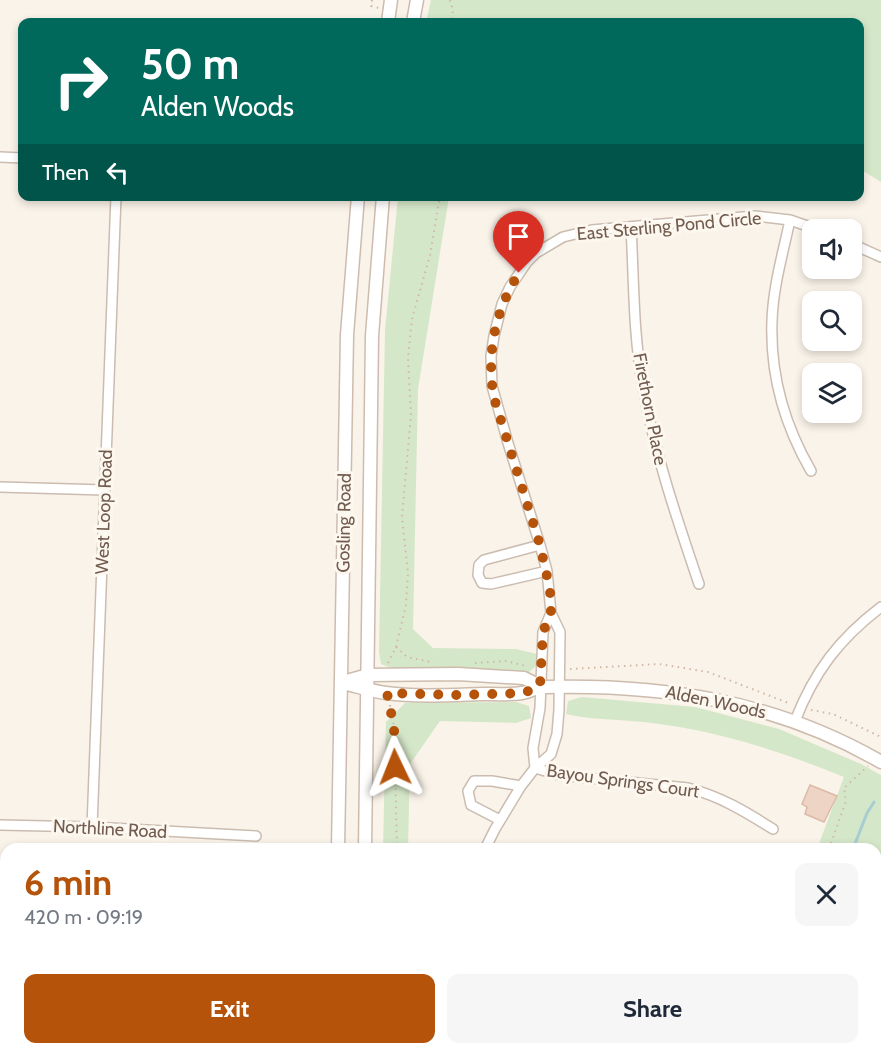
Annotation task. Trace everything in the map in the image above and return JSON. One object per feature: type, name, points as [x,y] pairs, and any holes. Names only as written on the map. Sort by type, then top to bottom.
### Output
[{"type":"main road","points":[[388,18],[391,0]]},
{"type":"main road","points":[[414,18],[417,0]]},
{"type":"main road","name":"Gosling Road","points":[[338,843],[347,335],[358,201]]},
{"type":"main road","name":"Gosling Road","points":[[365,843],[372,336],[383,201]]},
{"type":"main road","name":"Alden Woods","points":[[342,682],[368,675],[458,674],[524,678],[540,686],[622,687],[696,695],[726,701],[795,721],[819,730],[878,761]]},
{"type":"main road","name":"Alden Woods","points":[[342,682],[387,693],[457,695],[524,693],[540,686]]},
{"type":"street","points":[[0,157],[18,158]]},
{"type":"street","name":"West Loop Road","points":[[92,827],[116,201]]},
{"type":"street","name":"East Sterling Pond Circle","points":[[488,843],[521,786],[535,768],[551,754],[557,734],[559,687],[560,632],[551,613],[547,572],[492,386],[491,356],[500,310],[510,287],[527,262],[552,242],[592,230],[754,216],[790,220],[802,224]]},
{"type":"street","points":[[790,220],[774,297],[772,320],[774,362],[777,384],[787,421],[795,444],[811,471]]},
{"type":"street","name":"Firethorn Place","points":[[631,227],[637,342],[643,386],[655,446],[699,585]]},
{"type":"street","points":[[862,248],[881,257]]},
{"type":"street","points":[[0,487],[105,490]]},
{"type":"street","points":[[540,545],[484,560],[479,565],[478,575],[482,583],[491,584],[547,572]]},
{"type":"street","points":[[795,721],[812,683],[826,661],[848,635],[881,608]]},
{"type":"street","name":"East Sterling Pond Circle","points":[[535,768],[533,748],[538,728],[543,632],[551,613]]},
{"type":"street","name":"Bayou Springs Court","points":[[535,768],[559,775],[688,788],[735,805],[773,829]]},
{"type":"street","points":[[500,820],[471,805],[468,791],[474,781],[492,781],[521,786]]},
{"type":"street","name":"Northline Road","points":[[0,825],[92,827],[256,836]]},
{"type":"path","points":[[450,0],[453,11],[452,18]]},
{"type":"path","points":[[388,674],[388,664],[396,647],[406,605],[408,574],[402,517],[411,416],[408,358],[412,319],[430,255],[439,201]]},
{"type":"path","points":[[387,693],[394,727],[397,843]]},
{"type":"path","points":[[832,843],[846,801],[844,788],[878,761]]},
{"type":"green space","points":[[431,0],[881,0],[881,182],[864,171],[864,18],[427,18]]},
{"type":"green space","points":[[398,201],[448,201],[418,389],[413,629],[433,648],[516,649],[537,654],[536,666],[527,674],[391,668],[381,664],[379,652],[385,330]]},
{"type":"green space","points":[[582,697],[695,707],[779,729],[861,764],[881,775],[881,843],[819,843],[844,777],[766,748],[705,732],[637,721],[566,714],[568,701]]},
{"type":"green space","points":[[516,702],[529,706],[531,718],[516,723],[440,721],[410,764],[408,843],[383,843],[386,722],[405,703]]},
{"type":"building","points":[[810,785],[837,796],[824,822],[805,814],[807,807],[802,804]]},
{"type":"waterway","points":[[855,843],[867,813],[874,802]]},
{"type":"route","points":[[395,767],[394,727],[387,693],[457,695],[524,693],[540,686],[543,632],[551,613],[550,590],[540,545],[494,398],[491,373],[491,356],[498,317],[510,287],[519,273]]}]
